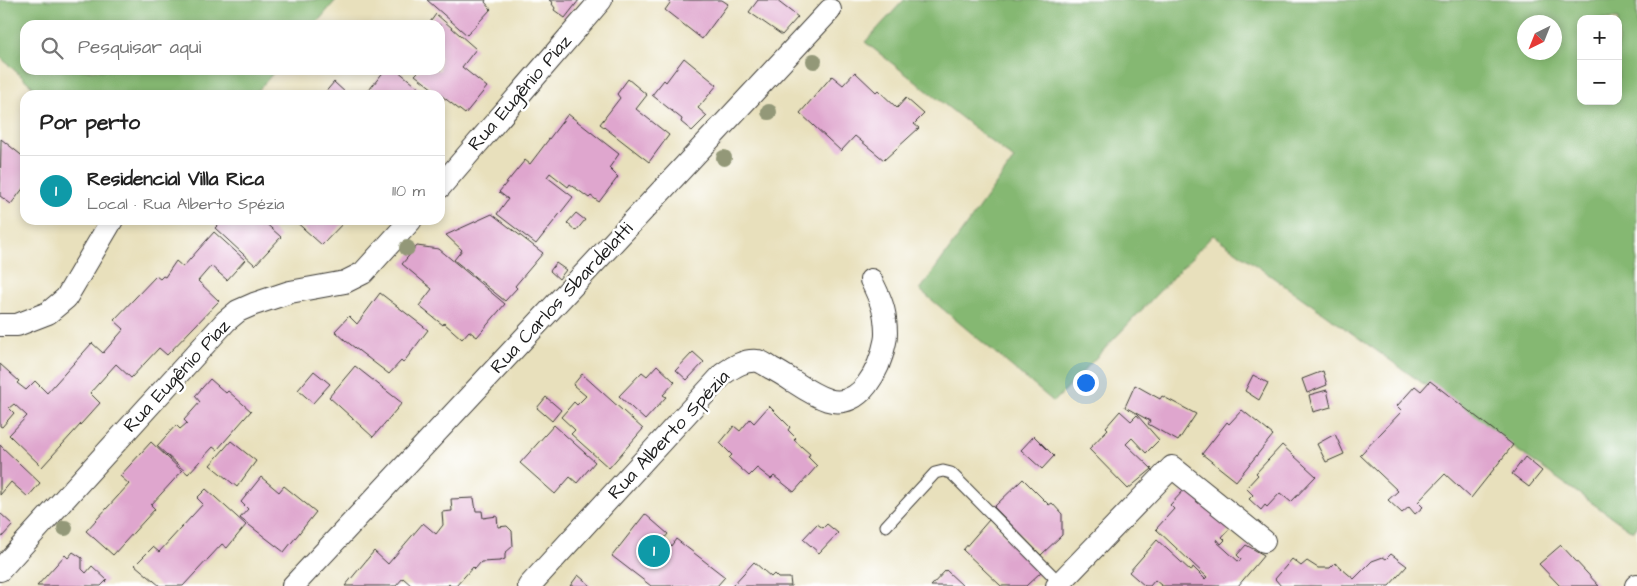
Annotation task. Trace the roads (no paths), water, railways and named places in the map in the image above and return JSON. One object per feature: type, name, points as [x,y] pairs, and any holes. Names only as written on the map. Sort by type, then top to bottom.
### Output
[{"type":"street","name":"Rua Eugênio Piaz","points":[[445,181],[601,0]]},
{"type":"street","name":"Rua Carlos Sbardelatti","points":[[293,586],[830,10]]},
{"type":"street","points":[[0,325],[16,325],[48,313],[66,298],[109,225]]},
{"type":"street","name":"Rua Eugênio Piaz","points":[[0,570],[238,310],[290,292],[345,282],[363,273],[406,225]]},
{"type":"street","name":"Rua Alberto Spézia","points":[[529,586],[723,374],[740,363],[758,361],[784,374],[810,392],[830,400],[848,401],[865,388],[878,366],[886,341],[885,317],[872,280]]},
{"type":"street","points":[[1060,585],[1172,467],[1264,541]]},
{"type":"lane","points":[[886,526],[935,473],[944,471],[951,473],[1060,585]]},
{"type":"place","name":"Residencial Villa Rica","points":[[654,551]]}]
